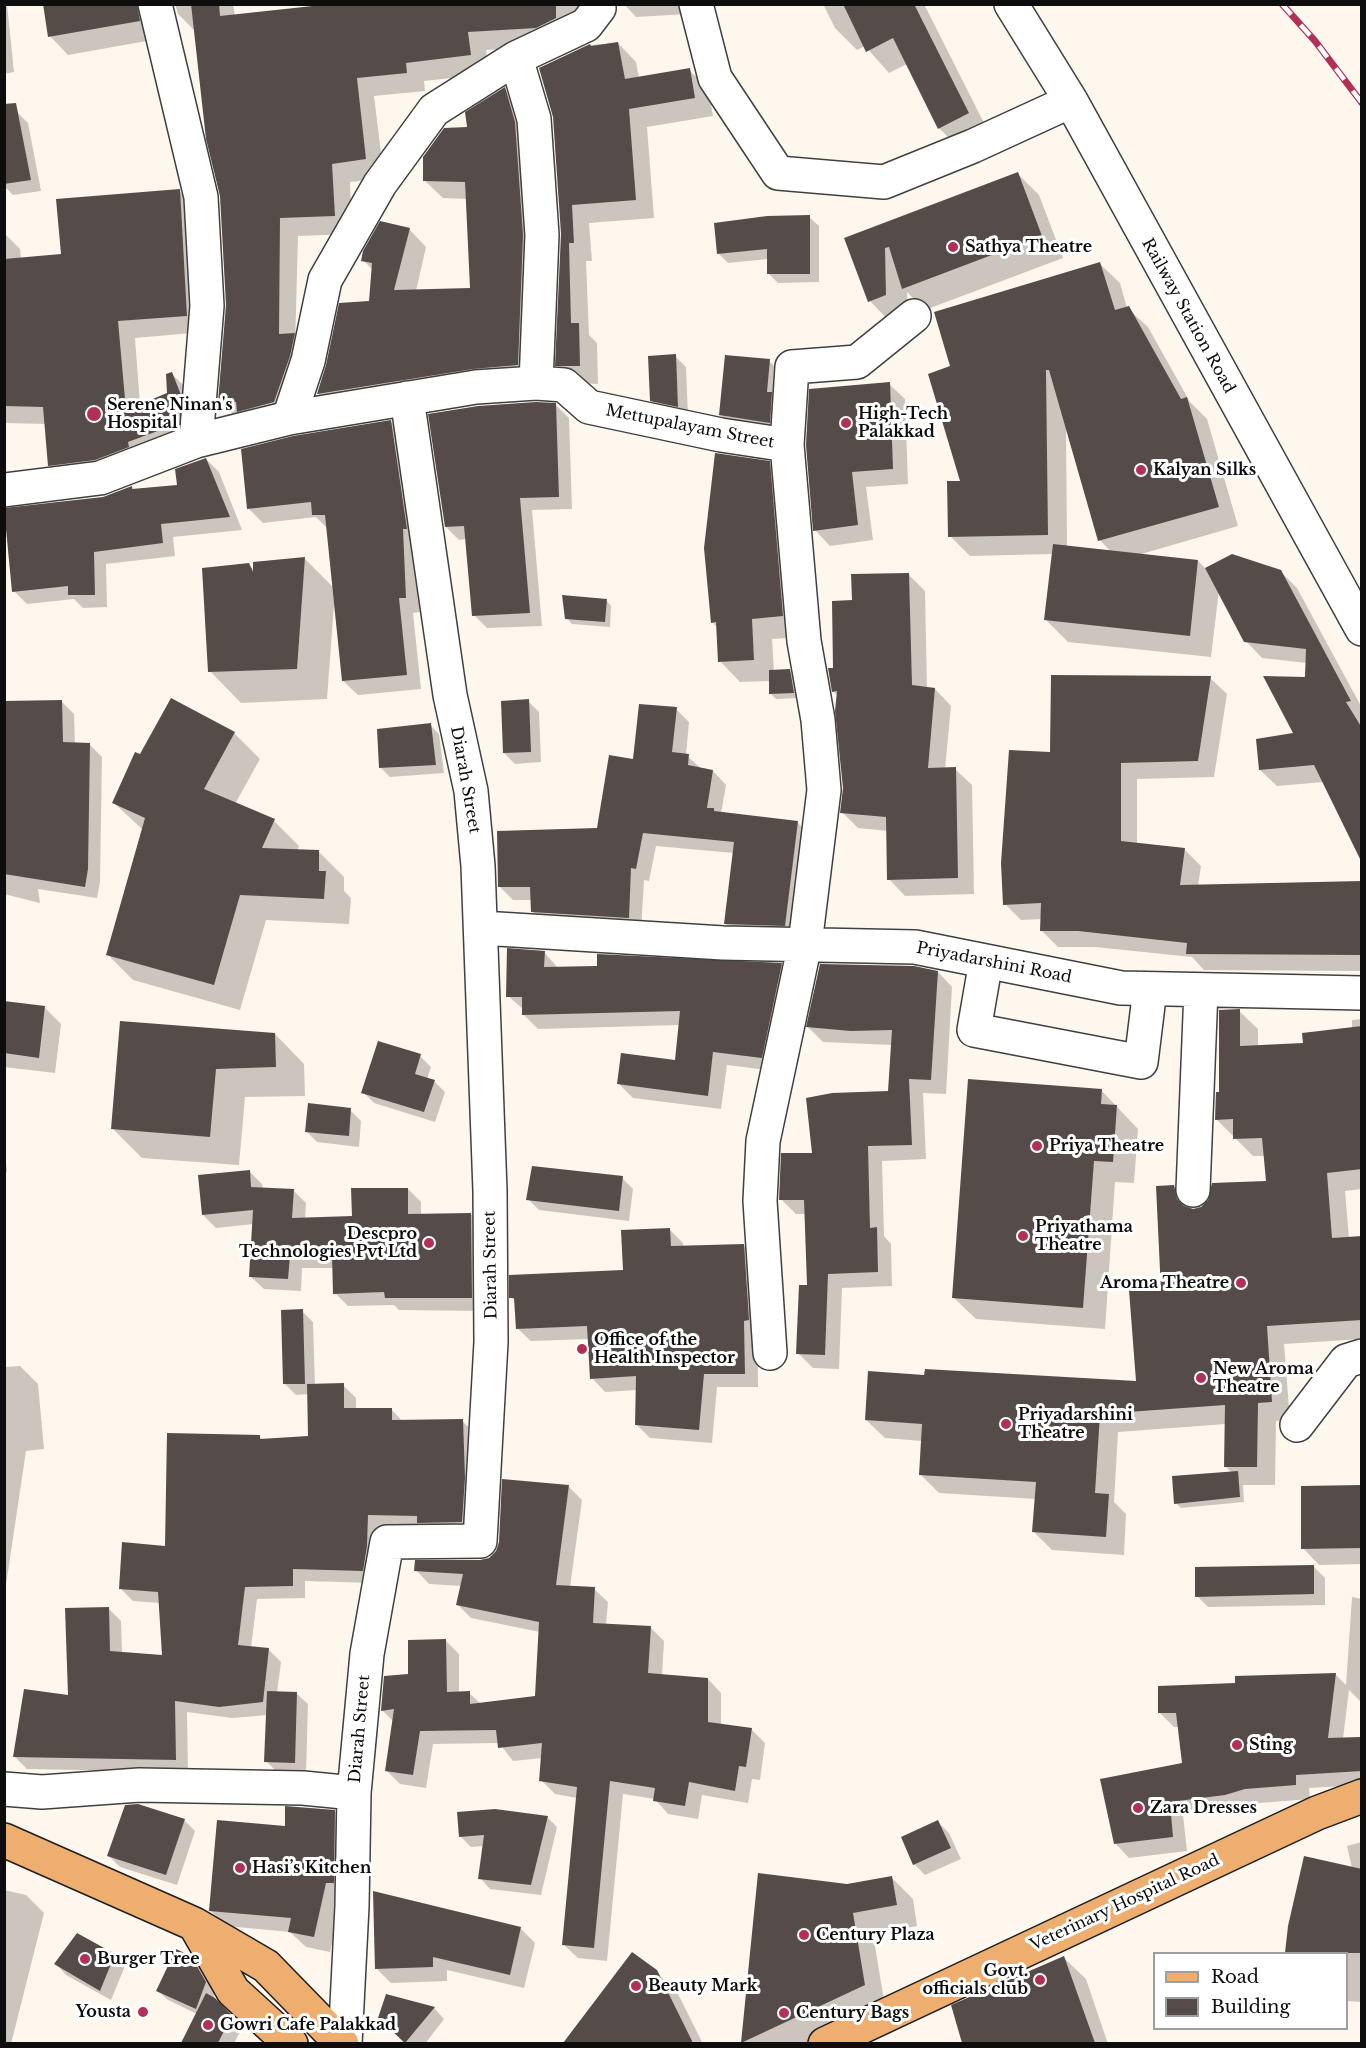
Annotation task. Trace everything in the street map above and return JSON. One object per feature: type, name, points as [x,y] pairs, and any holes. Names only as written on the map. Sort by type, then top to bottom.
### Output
[{"type":"main road","name":"Veterinary Hospital Road","points":[[825,2043],[1317,1813],[1362,1797]]},
{"type":"main road","points":[[4,1840],[194,1924],[266,1966],[343,2043]]},
{"type":"main road","points":[[194,1924],[233,1991],[291,2043]]},
{"type":"street","points":[[155,4],[201,196],[207,306],[196,441]]},
{"type":"street","points":[[289,418],[308,361],[325,280],[380,184],[434,110],[516,58],[586,25],[599,8],[598,4]]},
{"type":"street","points":[[696,4],[715,78],[778,174],[884,182],[1071,101]]},
{"type":"street","name":"Railway Station Road","points":[[1011,4],[1071,101],[1362,629]]},
{"type":"street","points":[[516,58],[534,119],[542,235],[536,383]]},
{"type":"street","points":[[787,445],[792,367],[857,362],[883,344],[914,316]]},
{"type":"street","name":"Mettupalayam Street","points":[[4,490],[100,478],[196,441],[289,418],[368,407],[476,387],[536,383],[564,385],[588,407],[721,435],[787,445],[804,642],[818,720],[824,790],[805,944],[763,1141],[760,1202],[770,1353]]},
{"type":"street","name":"Diarah Street","points":[[343,2043],[351,1960],[354,1793],[367,1654],[387,1542],[480,1541],[491,1342],[490,1191],[482,1024],[482,928],[471,791],[450,695],[407,398]]},
{"type":"street","name":"Priyadarshini Road","points":[[482,928],[723,943],[915,947],[1121,988],[1362,993]]},
{"type":"street","points":[[986,961],[974,1030],[1141,1062],[1150,989]]},
{"type":"street","points":[[1193,1190],[1201,990]]},
{"type":"street","points":[[1297,1425],[1346,1360],[1362,1356]]},
{"type":"street","points":[[4,1789],[42,1792],[140,1785],[303,1788],[354,1793]]},
{"type":"street","points":[[1317,1813],[1362,1811]]},
{"type":"building","points":[[43,4],[137,4],[140,21],[48,37]]},
{"type":"building","points":[[191,4],[219,4],[220,16],[331,4],[556,4],[556,18],[536,28],[468,32],[471,55],[406,63],[407,73],[357,78],[366,159],[332,164],[335,216],[280,218],[279,334],[295,333],[290,356],[274,402],[237,412],[236,402],[218,402],[226,305],[220,196],[206,139]]},
{"type":"building","points":[[843,4],[914,4],[969,113],[938,129],[893,38],[866,52]]},
{"type":"building","points":[[618,42],[625,79],[690,68],[695,98],[629,109],[636,200],[572,205],[574,243],[569,243],[571,323],[579,323],[580,366],[555,366],[561,234],[553,117],[539,68],[590,44],[591,46]]},
{"type":"building","points":[[505,87],[515,122],[523,235],[518,365],[473,369],[317,394],[326,365],[339,303],[369,301],[372,263],[361,261],[363,251],[380,221],[410,228],[394,290],[470,288],[465,182],[423,181],[423,157],[444,128],[467,127],[465,112]]},
{"type":"building","points":[[16,103],[31,180],[4,184],[4,104]]},
{"type":"building","points":[[1018,172],[1042,236],[902,289],[889,247],[885,248],[886,295],[868,302],[844,238]]},
{"type":"building","points":[[180,189],[187,316],[118,321],[126,410],[167,393],[166,374],[172,372],[181,395],[178,428],[171,430],[171,426],[128,442],[129,447],[95,460],[48,466],[43,407],[4,406],[4,259],[61,254],[56,199]]},
{"type":"building","points":[[810,215],[810,274],[767,274],[767,249],[717,254],[714,223],[767,216]]},
{"type":"building","points":[[1100,262],[1115,310],[1129,306],[1181,399],[1187,397],[1219,507],[1098,541],[1049,370],[1046,370],[1048,535],[948,537],[947,481],[960,481],[928,374],[950,366],[934,312]]},
{"type":"building","points":[[676,354],[678,407],[650,401],[648,356]]},
{"type":"building","points":[[725,355],[770,359],[767,392],[772,392],[770,423],[719,415]]},
{"type":"building","name":"High-Tech Palakkad","points":[[890,382],[893,469],[852,472],[858,525],[813,531],[806,445],[809,389]]},
{"type":"building","points":[[556,403],[559,497],[520,498],[530,613],[472,616],[464,526],[445,527],[428,414],[478,406]]},
{"type":"building","points":[[391,420],[407,529],[403,529],[406,598],[399,598],[407,675],[342,681],[325,515],[312,515],[311,502],[247,509],[241,449],[293,436]]},
{"type":"building","points":[[715,453],[770,461],[783,616],[752,619],[754,660],[718,662],[716,622],[711,623],[704,548]]},
{"type":"building","points":[[206,458],[230,517],[161,524],[163,543],[94,552],[95,595],[68,595],[68,586],[12,592],[4,508],[103,497],[132,486],[132,489],[177,485],[175,469]]},
{"type":"building","points":[[1053,544],[1198,560],[1190,636],[1044,620]]},
{"type":"building","points":[[1232,554],[1281,570],[1351,701],[1346,702],[1362,728],[1362,863],[1314,765],[1259,770],[1256,739],[1293,733],[1263,676],[1305,677],[1306,649],[1244,642],[1205,568]]},
{"type":"building","points":[[305,557],[297,669],[208,672],[202,568],[249,563],[253,572],[253,562]]},
{"type":"building","points":[[909,573],[912,685],[935,688],[928,768],[956,767],[958,878],[887,880],[886,817],[840,813],[843,788],[835,711],[837,691],[832,692],[828,668],[833,668],[832,601],[852,600],[851,574]]},
{"type":"building","points":[[562,595],[607,599],[605,622],[565,619]]},
{"type":"building","points":[[790,669],[794,693],[769,694],[769,670]]},
{"type":"building","points":[[1051,675],[1211,676],[1198,761],[1121,763],[1121,841],[1185,848],[1180,885],[1362,881],[1362,955],[1186,954],[1187,943],[1078,931],[1040,931],[1041,903],[1003,905],[1001,863],[1009,750],[1050,752]]},
{"type":"building","points":[[171,698],[235,732],[204,789],[275,819],[262,848],[319,850],[319,871],[326,871],[324,899],[240,895],[214,985],[106,955],[145,818],[112,803],[135,752],[140,754]]},
{"type":"building","points":[[529,699],[531,752],[503,753],[501,701]]},
{"type":"building","points":[[62,700],[63,742],[90,743],[88,869],[85,887],[4,874],[4,701]]},
{"type":"building","points":[[639,704],[677,707],[672,752],[689,754],[688,765],[713,770],[707,808],[714,808],[714,811],[798,821],[785,926],[724,924],[734,842],[643,833],[636,869],[631,868],[629,918],[531,912],[530,887],[498,887],[497,831],[597,828],[609,755],[633,759]]},
{"type":"building","points":[[431,723],[436,765],[379,768],[377,729]]},
{"type":"building","points":[[507,948],[545,951],[544,967],[597,966],[597,954],[782,963],[762,1058],[713,1052],[708,1096],[617,1084],[621,1053],[675,1060],[680,1011],[522,1015],[522,997],[506,997]]},
{"type":"building","points":[[820,964],[914,966],[938,971],[931,1080],[909,1079],[912,1145],[868,1146],[870,1228],[877,1227],[878,1272],[828,1274],[825,1355],[796,1354],[799,1285],[807,1285],[804,1200],[779,1200],[781,1153],[812,1153],[806,1098],[832,1093],[888,1091],[892,1030],[851,1031],[806,1027]]},
{"type":"building","points":[[4,1001],[45,1006],[39,1058],[4,1053]]},
{"type":"building","points":[[1240,1009],[1240,1046],[1303,1043],[1302,1033],[1362,1026],[1362,1169],[1327,1173],[1332,1238],[1362,1236],[1362,1320],[1267,1326],[1272,1402],[1258,1403],[1257,1467],[1224,1467],[1225,1405],[1100,1414],[1095,1493],[1109,1494],[1106,1537],[1032,1532],[1036,1482],[919,1475],[922,1424],[865,1420],[868,1371],[924,1375],[925,1369],[1136,1381],[1129,1290],[1161,1291],[1156,1186],[1174,1185],[1177,1199],[1184,1206],[1193,1209],[1201,1207],[1208,1200],[1212,1183],[1266,1181],[1262,1138],[1233,1139],[1233,1119],[1215,1120],[1216,1092],[1219,1092],[1219,1010]]},
{"type":"building","points":[[120,1021],[275,1033],[276,1067],[216,1069],[210,1137],[111,1129]]},
{"type":"building","points":[[378,1041],[421,1054],[415,1074],[435,1080],[424,1112],[361,1093]]},
{"type":"building","points":[[968,1079],[1102,1089],[1101,1104],[1117,1105],[1113,1162],[1094,1161],[1083,1308],[952,1298]]},
{"type":"building","points":[[308,1103],[351,1108],[349,1136],[305,1132]]},
{"type":"building","points":[[532,1166],[623,1176],[619,1211],[526,1200]]},
{"type":"building","points":[[250,1170],[251,1187],[294,1189],[292,1218],[352,1216],[351,1188],[408,1188],[408,1214],[471,1213],[472,1298],[385,1298],[384,1292],[333,1294],[332,1255],[290,1256],[288,1279],[249,1277],[253,1210],[202,1215],[198,1175]]},
{"type":"building","points":[[670,1228],[671,1246],[744,1244],[749,1320],[744,1321],[745,1374],[704,1374],[699,1430],[635,1425],[636,1376],[590,1379],[587,1326],[516,1329],[514,1298],[509,1298],[509,1275],[623,1270],[621,1230]]},
{"type":"building","points":[[303,1309],[305,1384],[283,1384],[281,1310]]},
{"type":"building","points":[[344,1383],[344,1408],[392,1408],[392,1420],[463,1419],[465,1478],[462,1522],[417,1523],[417,1516],[368,1515],[363,1571],[293,1569],[293,1586],[245,1587],[238,1645],[269,1648],[263,1702],[219,1707],[175,1701],[176,1760],[13,1757],[24,1689],[68,1695],[65,1608],[109,1607],[110,1651],[162,1655],[158,1592],[119,1589],[122,1542],[165,1546],[167,1433],[260,1435],[260,1439],[308,1436],[307,1384]]},
{"type":"building","points":[[1238,1471],[1240,1497],[1174,1504],[1172,1476]]},
{"type":"building","points":[[502,1479],[569,1485],[556,1585],[595,1587],[593,1623],[651,1626],[648,1673],[708,1678],[708,1722],[752,1728],[746,1767],[739,1766],[735,1791],[689,1782],[685,1806],[653,1801],[655,1788],[610,1781],[594,1948],[562,1945],[577,1787],[539,1781],[542,1743],[498,1748],[496,1730],[420,1731],[413,1775],[385,1771],[394,1709],[381,1711],[384,1676],[408,1674],[408,1640],[446,1639],[447,1692],[470,1691],[470,1704],[535,1696],[539,1622],[456,1605],[463,1574],[414,1571],[415,1560],[480,1560],[489,1558],[496,1551],[499,1542]]},
{"type":"building","points":[[1362,1485],[1362,1548],[1301,1549],[1301,1486]]},
{"type":"building","points":[[1314,1565],[1314,1594],[1195,1597],[1195,1567]]},
{"type":"building","points":[[1336,1673],[1328,1738],[1360,1737],[1362,1771],[1296,1775],[1296,1785],[1245,1789],[1225,1795],[1170,1802],[1173,1837],[1114,1844],[1100,1779],[1182,1763],[1176,1713],[1158,1713],[1158,1686],[1235,1683],[1235,1676]]},
{"type":"building","points":[[267,1691],[297,1692],[295,1763],[264,1762]]},
{"type":"building","points":[[138,1804],[185,1819],[166,1875],[107,1856],[125,1805]]},
{"type":"building","points":[[285,1806],[335,1810],[334,1883],[326,1883],[314,1937],[288,1932],[291,1918],[209,1911],[217,1820],[285,1826]]},
{"type":"building","points":[[495,1809],[548,1816],[531,1885],[478,1879],[484,1835],[459,1837],[457,1812]]},
{"type":"building","points":[[938,1820],[951,1848],[913,1865],[901,1837]]},
{"type":"building","points":[[1304,1856],[1362,1869],[1362,1953],[1285,1952],[1288,1926]]},
{"type":"building","name":"Century Plaza","points":[[758,1873],[847,1884],[892,1876],[897,1905],[853,1913],[865,1985],[741,2043]]},
{"type":"building","points":[[373,1891],[521,1927],[510,1975],[433,1957],[433,1967],[375,1969]]},
{"type":"building","name":"Burger Tree","points":[[77,1933],[115,1954],[100,1991],[54,1964]]},
{"type":"building","points":[[176,1949],[191,1956],[206,1982],[196,2009],[156,1991]]},
{"type":"building","name":"Beauty Mark","points":[[632,1952],[657,1970],[693,2043],[563,2043]]},
{"type":"building","name":"Govt. officials club","points":[[1064,1956],[1095,2043],[962,2043],[951,2005]]},
{"type":"building","name":"Gowri Cafe Palakkad","points":[[206,1993],[215,1998],[232,2015],[218,2043],[181,2043]]},
{"type":"building","points":[[386,1994],[435,2007],[405,2043],[378,2018]]},
{"type":"railway","points":[[1282,4],[1315,41],[1362,103]]},
{"type":"place","name":"Sathya Theatre","points":[[953,247]]},
{"type":"place","name":"Serene Ninan's Hospital","points":[[94,414]]},
{"type":"place","name":"High-Tech Palakkad","points":[[846,423]]},
{"type":"place","name":"Kalyan Silks","points":[[1141,470]]},
{"type":"place","name":"Priya Theatre","points":[[1037,1146]]},
{"type":"place","name":"Priyathama Theatre","points":[[1023,1236]]},
{"type":"place","name":"Descpro Technologies Pvt Ltd","points":[[429,1243]]},
{"type":"place","name":"Aroma Theatre","points":[[1241,1283]]},
{"type":"place","name":"Office of the Health Inspector","points":[[582,1349]]},
{"type":"place","name":"New Aroma Theatre","points":[[1201,1378]]},
{"type":"place","name":"Priyadarshini Theatre","points":[[1006,1424]]},
{"type":"place","name":"Sting","points":[[1237,1745]]},
{"type":"place","name":"Zara Dresses","points":[[1138,1808]]},
{"type":"place","name":"Hasi’s Kitchen","points":[[240,1868]]},
{"type":"place","name":"Century Plaza","points":[[804,1935]]},
{"type":"place","name":"Burger Tree","points":[[85,1959]]},
{"type":"place","name":"Govt. officials club","points":[[1040,1980]]},
{"type":"place","name":"Beauty Mark","points":[[636,1986]]},
{"type":"place","name":"Yousta","points":[[143,2012]]},
{"type":"place","name":"Century Bags","points":[[784,2013]]},
{"type":"place","name":"Gowri Cafe Palakkad","points":[[208,2025]]}]
